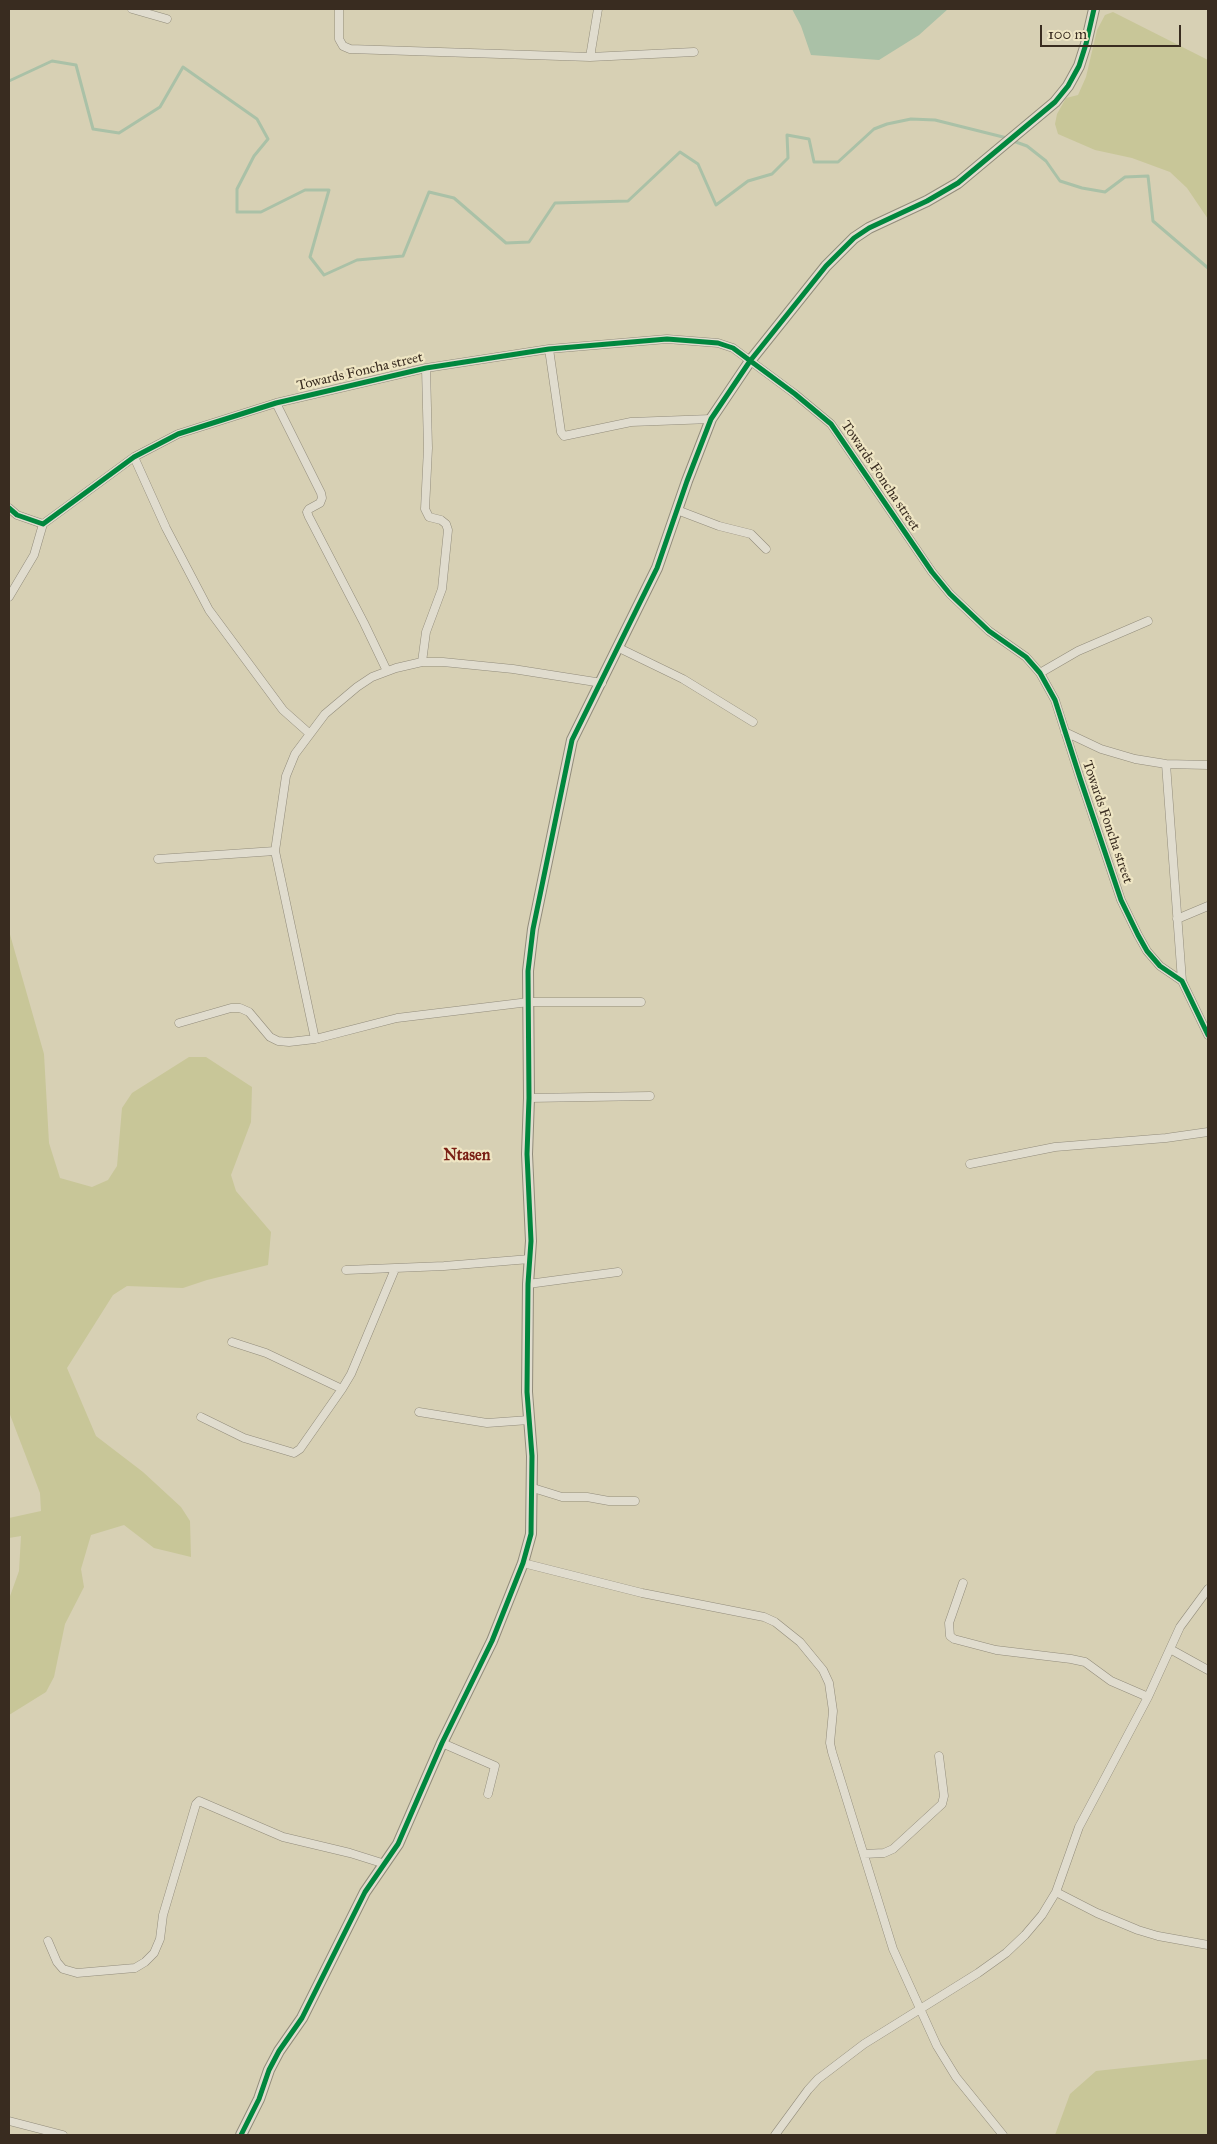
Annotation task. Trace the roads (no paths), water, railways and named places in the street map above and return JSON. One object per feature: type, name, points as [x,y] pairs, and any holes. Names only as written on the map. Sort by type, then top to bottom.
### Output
[{"type":"street","points":[[132,9],[167,19]]},
{"type":"street","points":[[339,9],[340,39],[343,46],[350,49],[590,57],[694,52]]},
{"type":"street","points":[[590,57],[598,9]]},
{"type":"street","points":[[241,2135],[279,2051],[302,2018],[365,1892],[398,1844],[442,1743],[492,1641],[523,1563],[531,1534],[532,1488],[527,1392],[528,1284],[531,1241],[527,1154],[529,1098],[528,971],[532,939],[569,754],[578,726],[602,684],[657,568],[711,419],[750,361],[826,266],[854,238],[869,228],[927,201],[958,182],[1055,102],[1072,80],[1079,66],[1094,9]]},
{"type":"street","name":"Towards Foncha street","points":[[43,524],[134,457],[178,434],[276,403],[426,368],[549,349],[667,339],[718,343],[732,348],[795,394],[831,424],[911,541],[950,594],[989,631],[1026,657],[1040,673],[1056,700],[1122,900],[1138,935],[1147,951],[1160,966],[1182,981]]},
{"type":"street","points":[[549,349],[561,432],[564,436],[631,422],[711,419]]},
{"type":"street","points":[[422,662],[426,632],[442,589],[448,530],[446,524],[426,514],[425,509],[428,448],[426,368]]},
{"type":"street","points":[[276,403],[321,493],[320,503],[309,509],[309,517],[387,672]]},
{"type":"street","points":[[134,457],[166,528],[209,610],[283,710],[310,734]]},
{"type":"street","points":[[9,508],[17,515],[43,524],[34,555],[9,597]]},
{"type":"street","points":[[677,510],[719,526],[751,534],[766,550]]},
{"type":"street","points":[[1040,673],[1078,651],[1148,621]]},
{"type":"street","points":[[619,648],[683,679],[753,722]]},
{"type":"street","points":[[315,1039],[275,851],[290,764],[325,714],[372,677],[422,662],[513,669],[602,684]]},
{"type":"street","points":[[1065,732],[1120,756],[1166,764],[1208,765]]},
{"type":"street","points":[[1166,764],[1182,981],[1208,1035]]},
{"type":"street","points":[[158,859],[275,851]]},
{"type":"street","points":[[1177,919],[1208,906]]},
{"type":"street","points":[[179,1023],[231,1008],[240,1008],[249,1012],[270,1037],[278,1041],[289,1042],[315,1039],[397,1018],[529,1002],[641,1002]]},
{"type":"street","points":[[529,1098],[650,1096]]},
{"type":"street","points":[[970,1164],[1055,1147],[1166,1138],[1208,1132]]},
{"type":"street","points":[[346,1270],[395,1269],[530,1259]]},
{"type":"street","points":[[201,1417],[244,1438],[294,1453],[300,1449],[351,1374],[395,1269]]},
{"type":"street","points":[[528,1284],[618,1272]]},
{"type":"street","points":[[232,1342],[266,1353],[342,1389]]},
{"type":"street","points":[[419,1412],[487,1423],[529,1420]]},
{"type":"street","points":[[532,1488],[562,1497],[587,1496],[609,1501],[636,1501]]},
{"type":"street","points":[[523,1563],[642,1593],[764,1617],[775,1622],[800,1642],[823,1670],[828,1683],[833,1711],[830,1743],[893,1949],[937,2046],[956,2077],[1002,2135]]},
{"type":"street","points":[[963,1583],[949,1623],[950,1636],[954,1639],[996,1650],[1085,1662],[1111,1681],[1148,1697]]},
{"type":"street","points":[[775,2135],[818,2079],[864,2044],[978,1973],[1006,1953],[1042,1915],[1056,1892],[1079,1828],[1148,1697],[1180,1627],[1208,1588]]},
{"type":"street","points":[[1170,1649],[1208,1670]]},
{"type":"street","points":[[442,1743],[495,1766],[488,1794]]},
{"type":"street","points":[[864,1854],[884,1853],[893,1849],[942,1804],[944,1796],[939,1756]]},
{"type":"street","points":[[48,1940],[57,1962],[63,1969],[77,1973],[135,1968],[145,1962],[154,1953],[160,1939],[162,1915],[196,1804],[199,1801],[284,1837],[350,1852],[385,1864]]},
{"type":"street","points":[[1056,1892],[1097,1913],[1138,1930],[1158,1936],[1208,1945]]},
{"type":"street","points":[[9,2121],[63,2135]]},
{"type":"waterway","points":[[9,81],[52,61],[76,65],[93,129],[119,133],[160,107],[183,67],[257,119],[268,139],[254,156],[237,189],[237,212],[261,212],[305,190],[329,190],[310,257],[324,275],[357,260],[403,256],[429,192],[454,198],[506,243],[529,242],[555,203],[628,201],[680,152],[698,164],[716,205],[748,181],[772,174],[788,158],[787,135],[809,139],[814,162],[838,162],[874,129],[911,119],[935,120],[1007,138]]},
{"type":"waterway","points":[[1013,141],[1027,146],[1046,161],[1060,181],[1082,188],[1105,192],[1125,177],[1148,176],[1153,221],[1208,268]]},
{"type":"district","name":"Ntasen","points":[[467,1156]]}]
